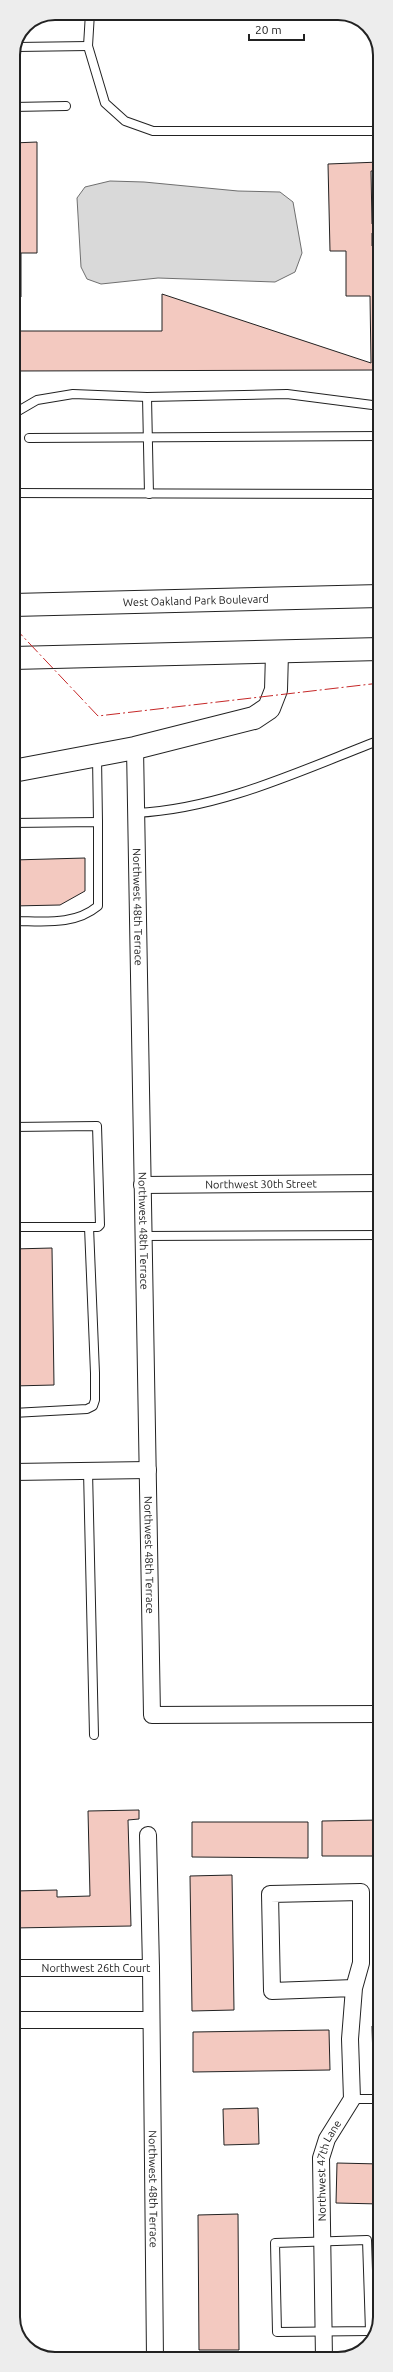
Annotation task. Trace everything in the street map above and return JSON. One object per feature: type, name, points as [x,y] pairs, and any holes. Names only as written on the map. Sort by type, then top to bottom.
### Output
[{"type":"main road","name":"West Oakland Park Boulevard","points":[[20,606],[373,596]]},
{"type":"main road","points":[[20,658],[277,653],[373,649]]},
{"type":"main road","points":[[20,770],[135,748],[254,718],[269,708],[278,685],[277,653]]},
{"type":"street","name":"Northwest 48th Terrace","points":[[135,748],[152,1715],[373,1714]]},
{"type":"street","name":"Northwest 30th Street","points":[[142,1185],[373,1183]]},
{"type":"street","points":[[20,1472],[148,1470]]},
{"type":"street","points":[[148,1835],[151,1968]]},
{"type":"street","points":[[352,2099],[350,2039],[354,1988],[361,1963],[361,1892],[270,1894],[272,1991],[354,1988]]},
{"type":"street","name":"Northwest 26th Court","points":[[20,1968],[151,1968],[151,2020]]},
{"type":"street","points":[[20,2020],[151,2020]]},
{"type":"street","name":"Northwest 48th Terrace","points":[[151,2020],[155,2352]]},
{"type":"street","name":"Northwest 47th Lane","points":[[324,2352],[321,2242],[321,2158],[327,2139],[352,2099]]},
{"type":"lane","points":[[90,20],[88,46],[105,103],[125,121],[153,131],[373,131]]},
{"type":"lane","points":[[21,47],[88,46]]},
{"type":"lane","points":[[20,107],[66,106]]},
{"type":"lane","points":[[20,410],[37,400],[73,394],[147,397],[287,394],[373,405]]},
{"type":"lane","points":[[147,397],[149,494]]},
{"type":"lane","points":[[29,438],[373,436]]},
{"type":"lane","points":[[20,493],[373,494]]},
{"type":"lane","points":[[136,813],[166,812],[252,789],[373,743]]},
{"type":"lane","points":[[20,922],[66,921],[88,915],[98,906],[97,755]]},
{"type":"lane","points":[[20,823],[98,822]]},
{"type":"lane","points":[[20,1126],[97,1126],[100,1225],[89,1227],[20,1227]]},
{"type":"lane","points":[[20,1413],[87,1409],[92,1406],[95,1400],[89,1227]]},
{"type":"lane","points":[[143,1236],[373,1234]]},
{"type":"lane","points":[[88,1471],[94,1735]]},
{"type":"lane","points":[[352,2099],[373,2099]]},
{"type":"lane","points":[[369,2331],[277,2332],[275,2243],[367,2240],[370,2330]]},
{"type":"shaded area","points":[[110,181],[144,182],[238,191],[280,192],[293,202],[302,253],[295,272],[275,282],[158,278],[101,284],[87,279],[81,267],[77,198],[85,187]]},
{"type":"building","points":[[37,142],[37,253],[21,253],[21,297],[20,297],[20,143]]},
{"type":"building","points":[[373,162],[373,171],[371,171],[373,224],[373,370],[20,371],[20,331],[162,331],[162,294],[371,363],[370,296],[346,296],[346,251],[330,251],[328,164]]},
{"type":"building","points":[[85,858],[85,891],[60,905],[20,906],[20,860]]},
{"type":"building","points":[[52,1248],[54,1385],[20,1386],[20,1249]]},
{"type":"building","points":[[139,1810],[139,1819],[128,1820],[131,1926],[20,1928],[20,1891],[57,1890],[57,1897],[90,1896],[88,1811]]},
{"type":"building","points":[[373,1820],[373,1856],[322,1856],[322,1821]]},
{"type":"building","points":[[192,1822],[308,1822],[308,1858],[192,1857]]},
{"type":"building","points":[[232,1875],[234,2010],[192,2011],[190,1876]]},
{"type":"building","points":[[372,2026],[373,2026],[373,2060]]},
{"type":"building","points":[[329,2030],[330,2070],[193,2072],[193,2032]]},
{"type":"building","points":[[258,2108],[259,2144],[224,2145],[223,2109]]},
{"type":"building","points":[[337,2163],[373,2164],[373,2204],[336,2203]]},
{"type":"building","points":[[238,2214],[239,2350],[199,2350],[198,2215]]},
{"type":"power","points":[[20,633],[98,716],[373,684]]}]
